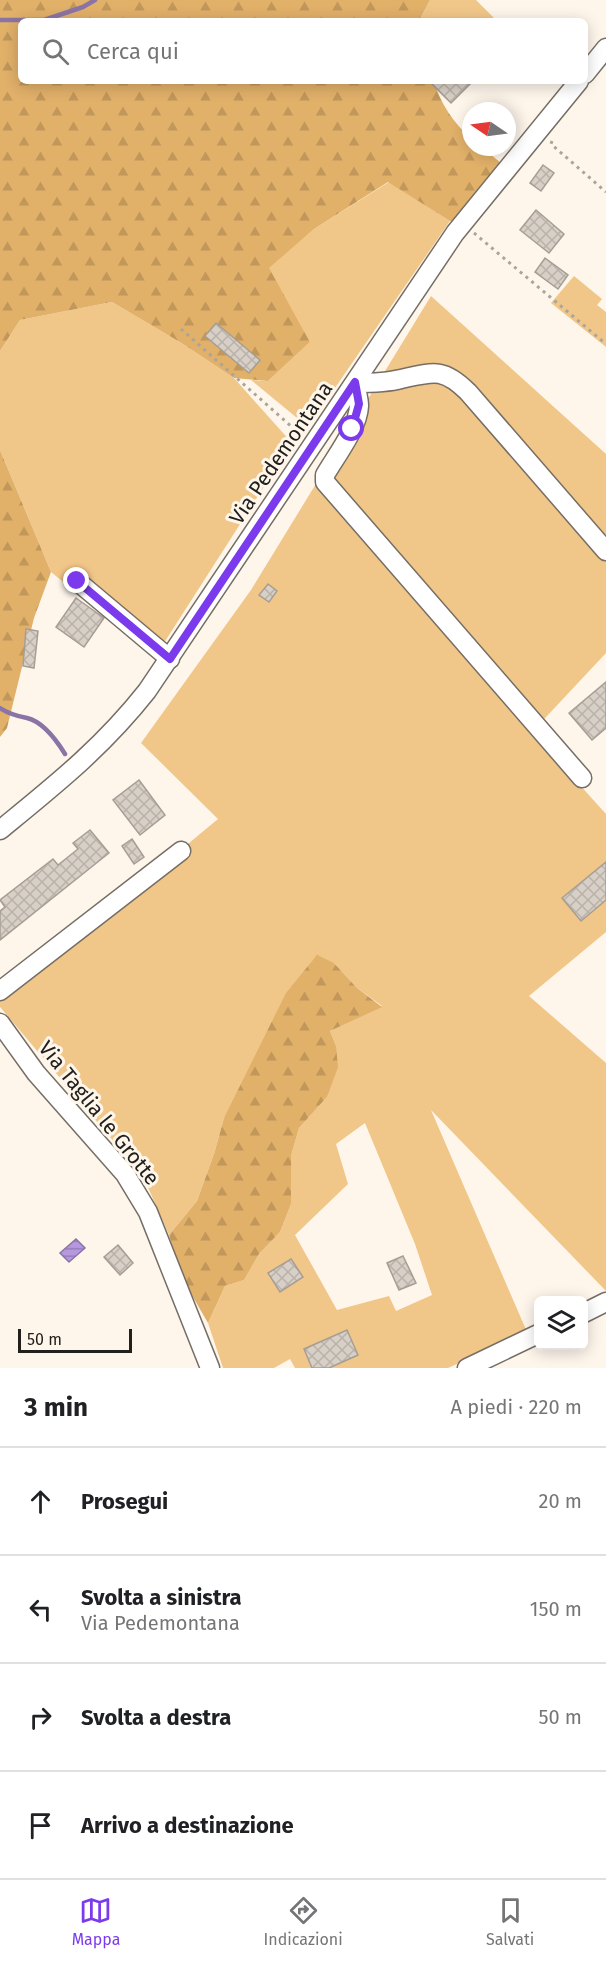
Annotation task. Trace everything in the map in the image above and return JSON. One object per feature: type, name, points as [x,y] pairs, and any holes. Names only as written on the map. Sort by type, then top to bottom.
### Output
[{"type":"street","points":[[588,70],[606,48]]},
{"type":"street","name":"Via Pedemontana","points":[[0,830],[92,754],[126,718],[170,659],[463,223],[577,84]]},
{"type":"street","points":[[582,778],[325,482],[325,475],[352,429],[358,412],[355,382],[386,382],[434,372],[453,379],[468,392],[606,551]]},
{"type":"street","points":[[77,581],[170,659]]},
{"type":"street","points":[[0,991],[181,851]]},
{"type":"street","name":"Via Taglia le Grotte","points":[[0,1023],[36,1073],[125,1174],[137,1192],[148,1212],[210,1368]]},
{"type":"street","points":[[588,1311],[606,1302]]},
{"type":"street","points":[[467,1368],[534,1336]]},
{"type":"path","points":[[555,112],[551,144],[606,192]]},
{"type":"path","points":[[463,223],[606,344]]},
{"type":"path","points":[[181,329],[313,445]]},
{"type":"shaded area","points":[[430,0],[476,0],[494,18],[421,18]]},
{"type":"shaded area","points":[[389,182],[450,221],[308,427],[251,380],[268,381],[310,342],[268,268],[314,229]]},
{"type":"shaded area","points":[[574,276],[602,299],[597,305],[606,312],[606,347],[551,303]]},
{"type":"shaded area","points":[[431,296],[606,454],[606,653],[532,732],[606,814],[606,932],[529,996],[606,1063],[606,1291],[431,1110],[527,1332],[448,1368],[295,1368],[290,1359],[274,1368],[223,1368],[208,1323],[225,1286],[244,1280],[259,1254],[280,1232],[291,1204],[291,1156],[299,1128],[327,1097],[336,1046],[330,1031],[382,1006],[356,987],[334,963],[224,1118],[197,1201],[169,1235],[143,1176],[0,1007],[0,1000],[218,819],[141,743],[251,590]],"holes":[[[365,1123],[415,1244],[432,1295],[396,1311],[389,1296],[337,1310],[295,1235],[348,1184],[336,1144]]]},
{"type":"shaded area","points":[[112,302],[183,344],[234,378],[292,443],[155,657],[51,572],[0,450],[0,351],[20,320]]},
{"type":"shaded area","points":[[76,1239],[85,1248],[69,1262],[60,1253]]},
{"type":"green space","points":[[0,0],[430,0],[421,18],[18,18],[18,84],[435,84],[448,112],[462,129],[462,156],[493,156],[508,169],[463,223],[450,221],[388,182],[314,229],[269,268],[310,342],[268,381],[234,378],[183,344],[112,302],[20,320],[0,351]]},
{"type":"green space","points":[[0,450],[51,572],[34,618],[7,728],[0,737]]},
{"type":"green space","points":[[317,955],[334,963],[356,987],[382,1007],[330,1031],[336,1046],[338,1067],[327,1097],[299,1128],[291,1156],[291,1204],[280,1232],[259,1254],[244,1280],[225,1286],[208,1323],[182,1278],[169,1235],[197,1201],[224,1118],[286,993]]},
{"type":"building","points":[[432,84],[470,84],[451,103]]},
{"type":"building","points":[[543,165],[554,173],[541,191],[530,183]]},
{"type":"building","points":[[536,210],[564,234],[549,253],[520,230]]},
{"type":"building","points":[[545,258],[568,275],[558,289],[535,272]]},
{"type":"building","points":[[216,323],[260,360],[249,373],[205,336]]},
{"type":"building","points":[[268,584],[277,591],[269,602],[259,595]]},
{"type":"building","points":[[76,598],[104,618],[84,647],[56,627]]},
{"type":"building","points":[[26,629],[38,631],[34,668],[23,666]]},
{"type":"building","points":[[606,682],[606,728],[592,740],[569,713]]},
{"type":"building","points":[[139,780],[165,815],[140,835],[113,800]]},
{"type":"building","points":[[90,830],[109,853],[0,940],[0,911],[5,907],[0,900],[53,859],[58,865],[78,849],[73,843]]},
{"type":"building","points":[[132,839],[144,857],[134,864],[122,846]]},
{"type":"building","points":[[606,862],[606,900],[581,921],[562,898]]},
{"type":"building","points":[[118,1245],[133,1263],[120,1275],[104,1257]]},
{"type":"building","points":[[403,1256],[416,1283],[399,1290],[387,1263]]},
{"type":"building","points":[[291,1259],[303,1277],[280,1292],[268,1273]]},
{"type":"building","points":[[347,1330],[358,1355],[329,1368],[312,1368],[304,1349]]},
{"type":"waterway","points":[[50,18],[83,7],[95,0]]},
{"type":"waterway","points":[[0,20],[18,20]]},
{"type":"waterway","points":[[0,708],[39,723],[54,738],[65,754]]},
{"type":"route","points":[[77,581],[170,659],[355,382],[359,404],[352,429]]}]
